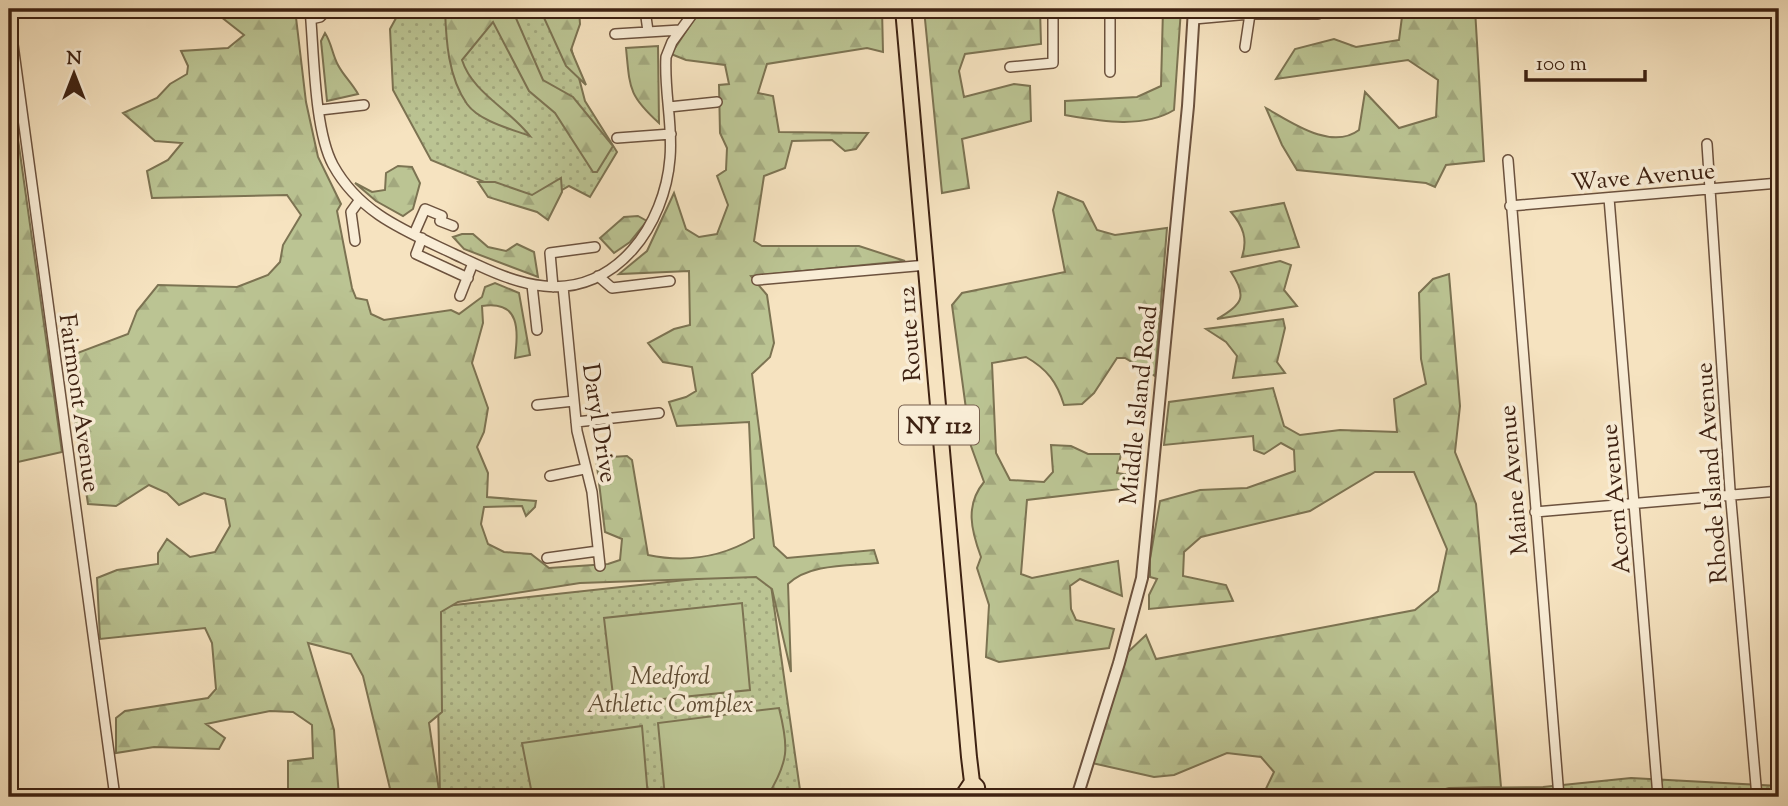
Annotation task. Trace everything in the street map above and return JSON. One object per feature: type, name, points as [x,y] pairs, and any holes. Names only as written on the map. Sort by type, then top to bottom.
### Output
[{"type":"main road","name":"Route 112","points":[[903,9],[927,264],[931,349],[972,782],[978,797]]},
{"type":"main road","points":[[962,797],[972,782]]},
{"type":"street","points":[[328,9],[320,17],[310,14],[320,110],[331,162],[359,201],[376,215],[473,263],[532,285],[553,287],[563,287],[598,276],[628,257],[652,222],[666,184],[671,134],[666,57],[680,30],[696,9]]},
{"type":"street","points":[[1010,67],[1053,63],[1053,9]]},
{"type":"street","points":[[1110,9],[1110,72]]},
{"type":"street","points":[[645,10],[648,31]]},
{"type":"street","points":[[1194,14],[1318,14]]},
{"type":"street","name":"Middle Island Road","points":[[1077,797],[1119,663],[1142,578],[1188,106],[1194,14]]},
{"type":"street","points":[[1245,47],[1250,14]]},
{"type":"street","name":"Fairmont Avenue","points":[[9,15],[115,797]]},
{"type":"street","points":[[615,34],[680,30]]},
{"type":"street","points":[[669,107],[717,102]]},
{"type":"street","points":[[320,110],[364,105]]},
{"type":"street","points":[[617,138],[671,134]]},
{"type":"street","name":"Rhode Island Avenue","points":[[1707,145],[1731,496],[1757,797]]},
{"type":"street","name":"Maine Avenue","points":[[1508,160],[1559,797]]},
{"type":"street","name":"Wave Avenue","points":[[1510,206],[1779,183]]},
{"type":"street","name":"Acorn Avenue","points":[[1609,198],[1658,797]]},
{"type":"street","points":[[355,240],[351,212],[359,201]]},
{"type":"street","points":[[453,226],[440,221],[442,216],[425,209],[416,254],[468,278]]},
{"type":"street","points":[[553,287],[550,253],[596,247]]},
{"type":"street","points":[[460,296],[473,263]]},
{"type":"street","points":[[757,280],[927,264]]},
{"type":"street","points":[[598,276],[612,288],[670,281]]},
{"type":"street","points":[[532,285],[537,330]]},
{"type":"street","name":"Daryl Drive","points":[[563,287],[576,422],[584,469],[592,492],[600,566]]},
{"type":"street","points":[[537,405],[574,401]]},
{"type":"street","points":[[576,422],[659,413]]},
{"type":"street","points":[[550,476],[584,469]]},
{"type":"street","points":[[1535,512],[1779,491]]},
{"type":"street","points":[[547,558],[598,551]]},
{"type":"green space","points":[[18,9],[165,9],[157,12],[19,15]]},
{"type":"green space","points":[[211,9],[295,9],[306,102],[318,157],[341,204],[337,211],[352,288],[356,298],[367,300],[371,314],[384,320],[451,310],[459,314],[482,297],[485,287],[495,283],[519,293],[530,355],[515,358],[516,328],[510,313],[495,305],[482,306],[483,323],[472,363],[488,408],[484,432],[477,447],[488,473],[487,497],[536,501],[535,507],[526,516],[522,506],[484,507],[481,524],[488,544],[504,552],[531,554],[549,568],[608,564],[620,560],[622,539],[605,532],[596,458],[627,456],[632,460],[648,555],[676,559],[702,557],[728,550],[754,538],[749,422],[677,426],[669,402],[696,391],[692,367],[663,362],[648,343],[674,329],[690,325],[689,271],[619,274],[647,251],[674,193],[686,229],[699,237],[717,234],[728,205],[717,176],[726,170],[727,148],[720,133],[719,85],[729,84],[725,65],[686,60],[671,54],[701,9],[882,9],[883,52],[867,48],[767,64],[758,93],[773,96],[779,132],[868,133],[856,149],[845,151],[832,140],[792,141],[785,168],[764,176],[754,241],[762,246],[859,246],[905,261],[751,276],[767,295],[774,343],[770,357],[752,374],[774,546],[787,558],[874,550],[878,563],[819,569],[807,572],[788,584],[791,672],[772,589],[756,577],[580,583],[458,602],[441,612],[442,712],[429,723],[440,797],[392,797],[363,676],[351,654],[308,643],[334,730],[339,797],[288,797],[288,761],[313,758],[312,725],[293,712],[270,711],[206,724],[225,738],[219,749],[154,747],[116,753],[116,718],[125,711],[208,698],[216,689],[212,643],[205,628],[100,639],[97,578],[117,570],[158,564],[158,553],[167,539],[190,557],[215,552],[230,526],[225,499],[204,493],[179,505],[167,493],[149,485],[116,506],[88,504],[66,363],[72,355],[128,334],[137,311],[158,285],[237,287],[268,275],[280,262],[283,245],[301,215],[287,195],[152,198],[147,171],[168,160],[182,143],[155,141],[123,113],[157,98],[170,84],[187,74],[188,66],[181,51],[228,48],[244,35]]},
{"type":"green space","points":[[401,9],[561,9],[585,101],[617,152],[590,197],[569,186],[538,204],[431,160],[393,90],[390,29]]},
{"type":"green space","points":[[445,9],[512,9],[543,80],[573,97],[613,146],[597,172],[593,172],[555,113],[529,91],[493,22],[462,60],[482,91],[530,136],[496,124],[472,110],[461,93],[452,70],[447,46]]},
{"type":"green space","points":[[540,9],[579,9],[580,24],[571,50],[586,85],[566,66]]},
{"type":"green space","points":[[924,9],[1040,9],[1041,44],[965,54],[959,71],[964,97],[1014,84],[1030,86],[1031,121],[962,139],[969,188],[942,193]]},
{"type":"green space","points":[[1163,9],[1181,9],[1174,110],[1149,120],[1135,122],[1065,115],[1065,101],[1137,97],[1161,86]]},
{"type":"green space","points":[[1403,9],[1475,9],[1484,161],[1446,165],[1435,187],[1426,183],[1297,170],[1282,145],[1266,108],[1311,132],[1336,137],[1348,136],[1359,130],[1365,92],[1399,128],[1436,117],[1438,80],[1408,60],[1276,79],[1295,49],[1334,39],[1356,47],[1399,40]]},
{"type":"green space","points":[[325,33],[338,65],[358,94],[327,101],[321,41]]},
{"type":"green space","points":[[658,46],[659,123],[641,105],[632,90],[626,48]]},
{"type":"green space","points":[[9,75],[62,452],[9,464]]},
{"type":"green space","points":[[398,166],[412,167],[420,183],[413,209],[403,216],[376,201],[355,183],[372,192],[385,190],[386,173]]},
{"type":"green space","points":[[561,178],[562,192],[548,220],[537,212],[488,197],[478,182],[495,182],[532,195]]},
{"type":"green space","points":[[1058,192],[1083,202],[1097,230],[1115,235],[1167,228],[1155,376],[1125,358],[1117,358],[1094,393],[1082,404],[1064,405],[1050,377],[1026,357],[992,363],[996,453],[1010,480],[1044,482],[1053,472],[1051,445],[1071,446],[1088,454],[1121,454],[1117,473],[1136,476],[1138,487],[1027,500],[1021,574],[1032,578],[1118,561],[1122,596],[1080,579],[1070,586],[1071,609],[1076,620],[1114,629],[1109,648],[999,662],[986,657],[989,605],[977,568],[981,557],[972,518],[974,500],[984,482],[971,446],[952,305],[962,293],[1065,272],[1053,210]]},
{"type":"green space","points":[[1284,203],[1299,247],[1242,257],[1243,233],[1231,212]]},
{"type":"green space","points":[[638,216],[647,221],[630,242],[614,253],[600,238],[624,217]]},
{"type":"green space","points":[[473,234],[488,247],[506,251],[517,244],[534,252],[538,277],[464,249],[453,237]]},
{"type":"green space","points":[[1280,261],[1291,265],[1284,290],[1297,306],[1217,319],[1240,300],[1240,288],[1231,272]]},
{"type":"green space","points":[[1449,274],[1460,406],[1455,452],[1476,504],[1501,787],[1449,788],[1417,797],[1262,797],[1274,772],[1261,757],[1227,753],[1174,775],[1154,777],[1092,763],[1128,652],[1146,635],[1156,659],[1415,610],[1438,591],[1447,549],[1414,472],[1375,472],[1310,511],[1201,537],[1184,552],[1183,576],[1226,585],[1233,601],[1149,609],[1149,595],[1157,579],[1150,577],[1150,559],[1160,501],[1200,490],[1247,488],[1295,471],[1294,450],[1281,443],[1264,454],[1254,450],[1253,436],[1164,445],[1169,402],[1273,388],[1284,426],[1300,435],[1340,430],[1397,432],[1394,399],[1426,384],[1421,359],[1419,293],[1433,279]]},
{"type":"green space","points":[[1283,319],[1285,328],[1277,362],[1285,373],[1233,378],[1237,356],[1226,342],[1206,329]]},
{"type":"green space","name":"Medford Athletic Complex","points":[[769,571],[801,797],[440,797],[436,607]]},
{"type":"green space","points":[[742,603],[750,690],[614,704],[604,618]]},
{"type":"green space","points":[[779,708],[785,754],[780,774],[767,797],[665,797],[658,723]]},
{"type":"green space","points":[[642,726],[648,797],[534,797],[532,794],[522,743]]},
{"type":"green space","points":[[1631,778],[1779,786],[1779,797],[1416,797],[1449,788],[1543,787]]}]
